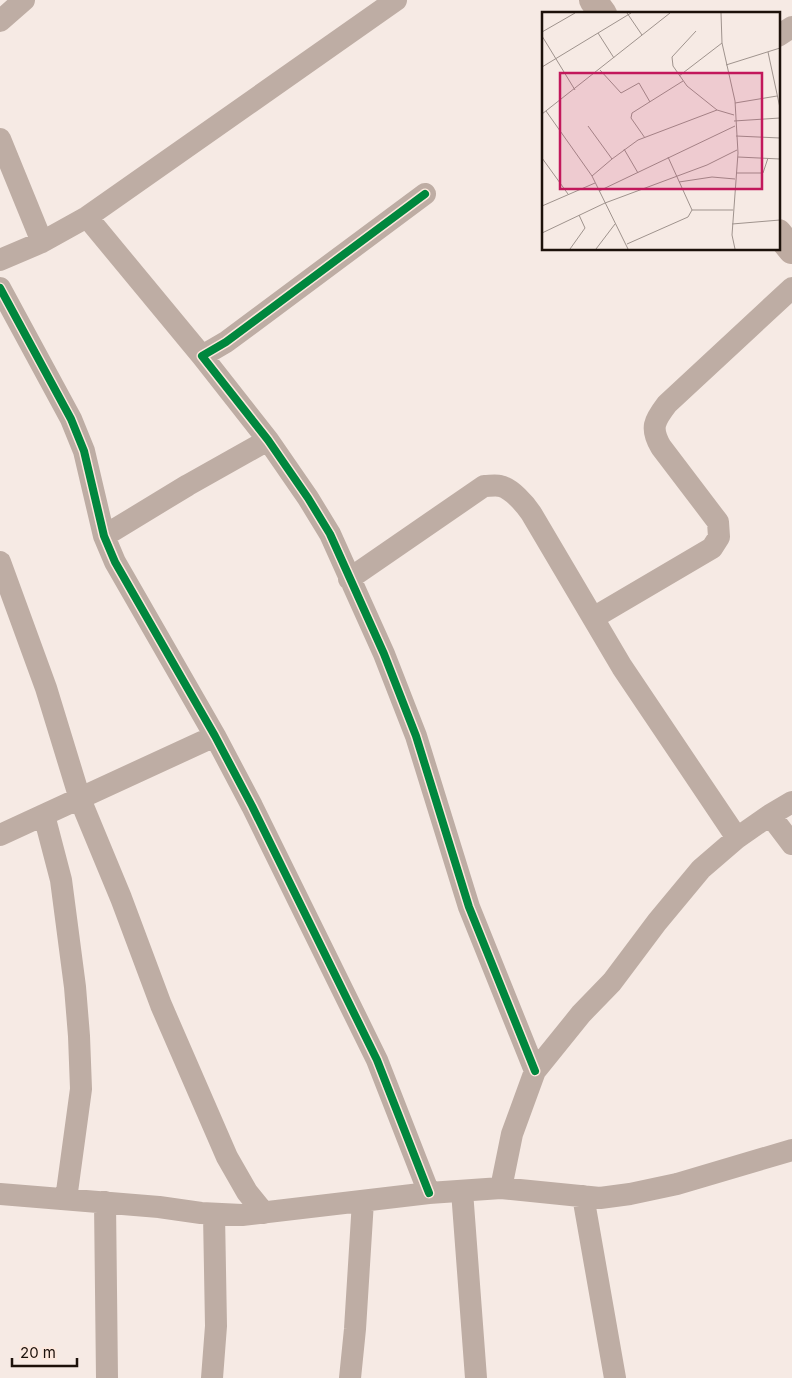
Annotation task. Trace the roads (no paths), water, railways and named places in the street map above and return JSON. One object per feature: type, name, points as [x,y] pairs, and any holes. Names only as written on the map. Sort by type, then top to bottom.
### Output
[{"type":"street","points":[[0,21],[24,0]]},
{"type":"street","points":[[0,260],[42,242],[87,217],[396,0]]},
{"type":"street","points":[[593,0],[602,12]]},
{"type":"street","points":[[780,35],[792,27]]},
{"type":"street","points":[[0,139],[42,242]]},
{"type":"street","points":[[202,356],[226,342],[425,194]]},
{"type":"street","points":[[87,217],[202,356],[268,440],[330,534],[384,654],[416,736],[469,907],[535,1071]]},
{"type":"street","points":[[780,235],[792,250]]},
{"type":"street","points":[[0,288],[71,419],[84,451],[104,536],[115,562],[215,736],[252,806],[377,1060],[429,1193]]},
{"type":"street","points":[[593,618],[712,548],[719,537],[718,522],[661,447],[655,436],[654,426],[657,417],[667,404],[792,288]]},
{"type":"street","points":[[104,536],[188,485],[268,440]]},
{"type":"street","points":[[349,579],[484,486],[501,486],[525,504],[622,667],[737,838]]},
{"type":"street","points":[[0,562],[46,688],[80,798],[121,898],[161,1005],[228,1157],[246,1192],[264,1213]]},
{"type":"street","points":[[0,835],[215,736]]},
{"type":"street","points":[[501,1188],[512,1134],[535,1071],[581,1014],[612,982],[657,922],[701,869],[737,838],[792,802]]},
{"type":"street","points":[[44,815],[61,880],[75,987],[79,1036],[81,1089],[66,1199]]},
{"type":"street","points":[[770,815],[792,844]]},
{"type":"street","points":[[0,1194],[159,1206],[242,1216],[429,1193],[501,1188],[600,1198],[677,1184],[792,1150]]},
{"type":"street","points":[[462,1191],[476,1378]]},
{"type":"street","points":[[583,1196],[615,1378]]},
{"type":"street","points":[[350,1378],[363,1201]]},
{"type":"street","points":[[105,1202],[107,1378]]},
{"type":"street","points":[[212,1378],[216,1326],[214,1214]]}]
